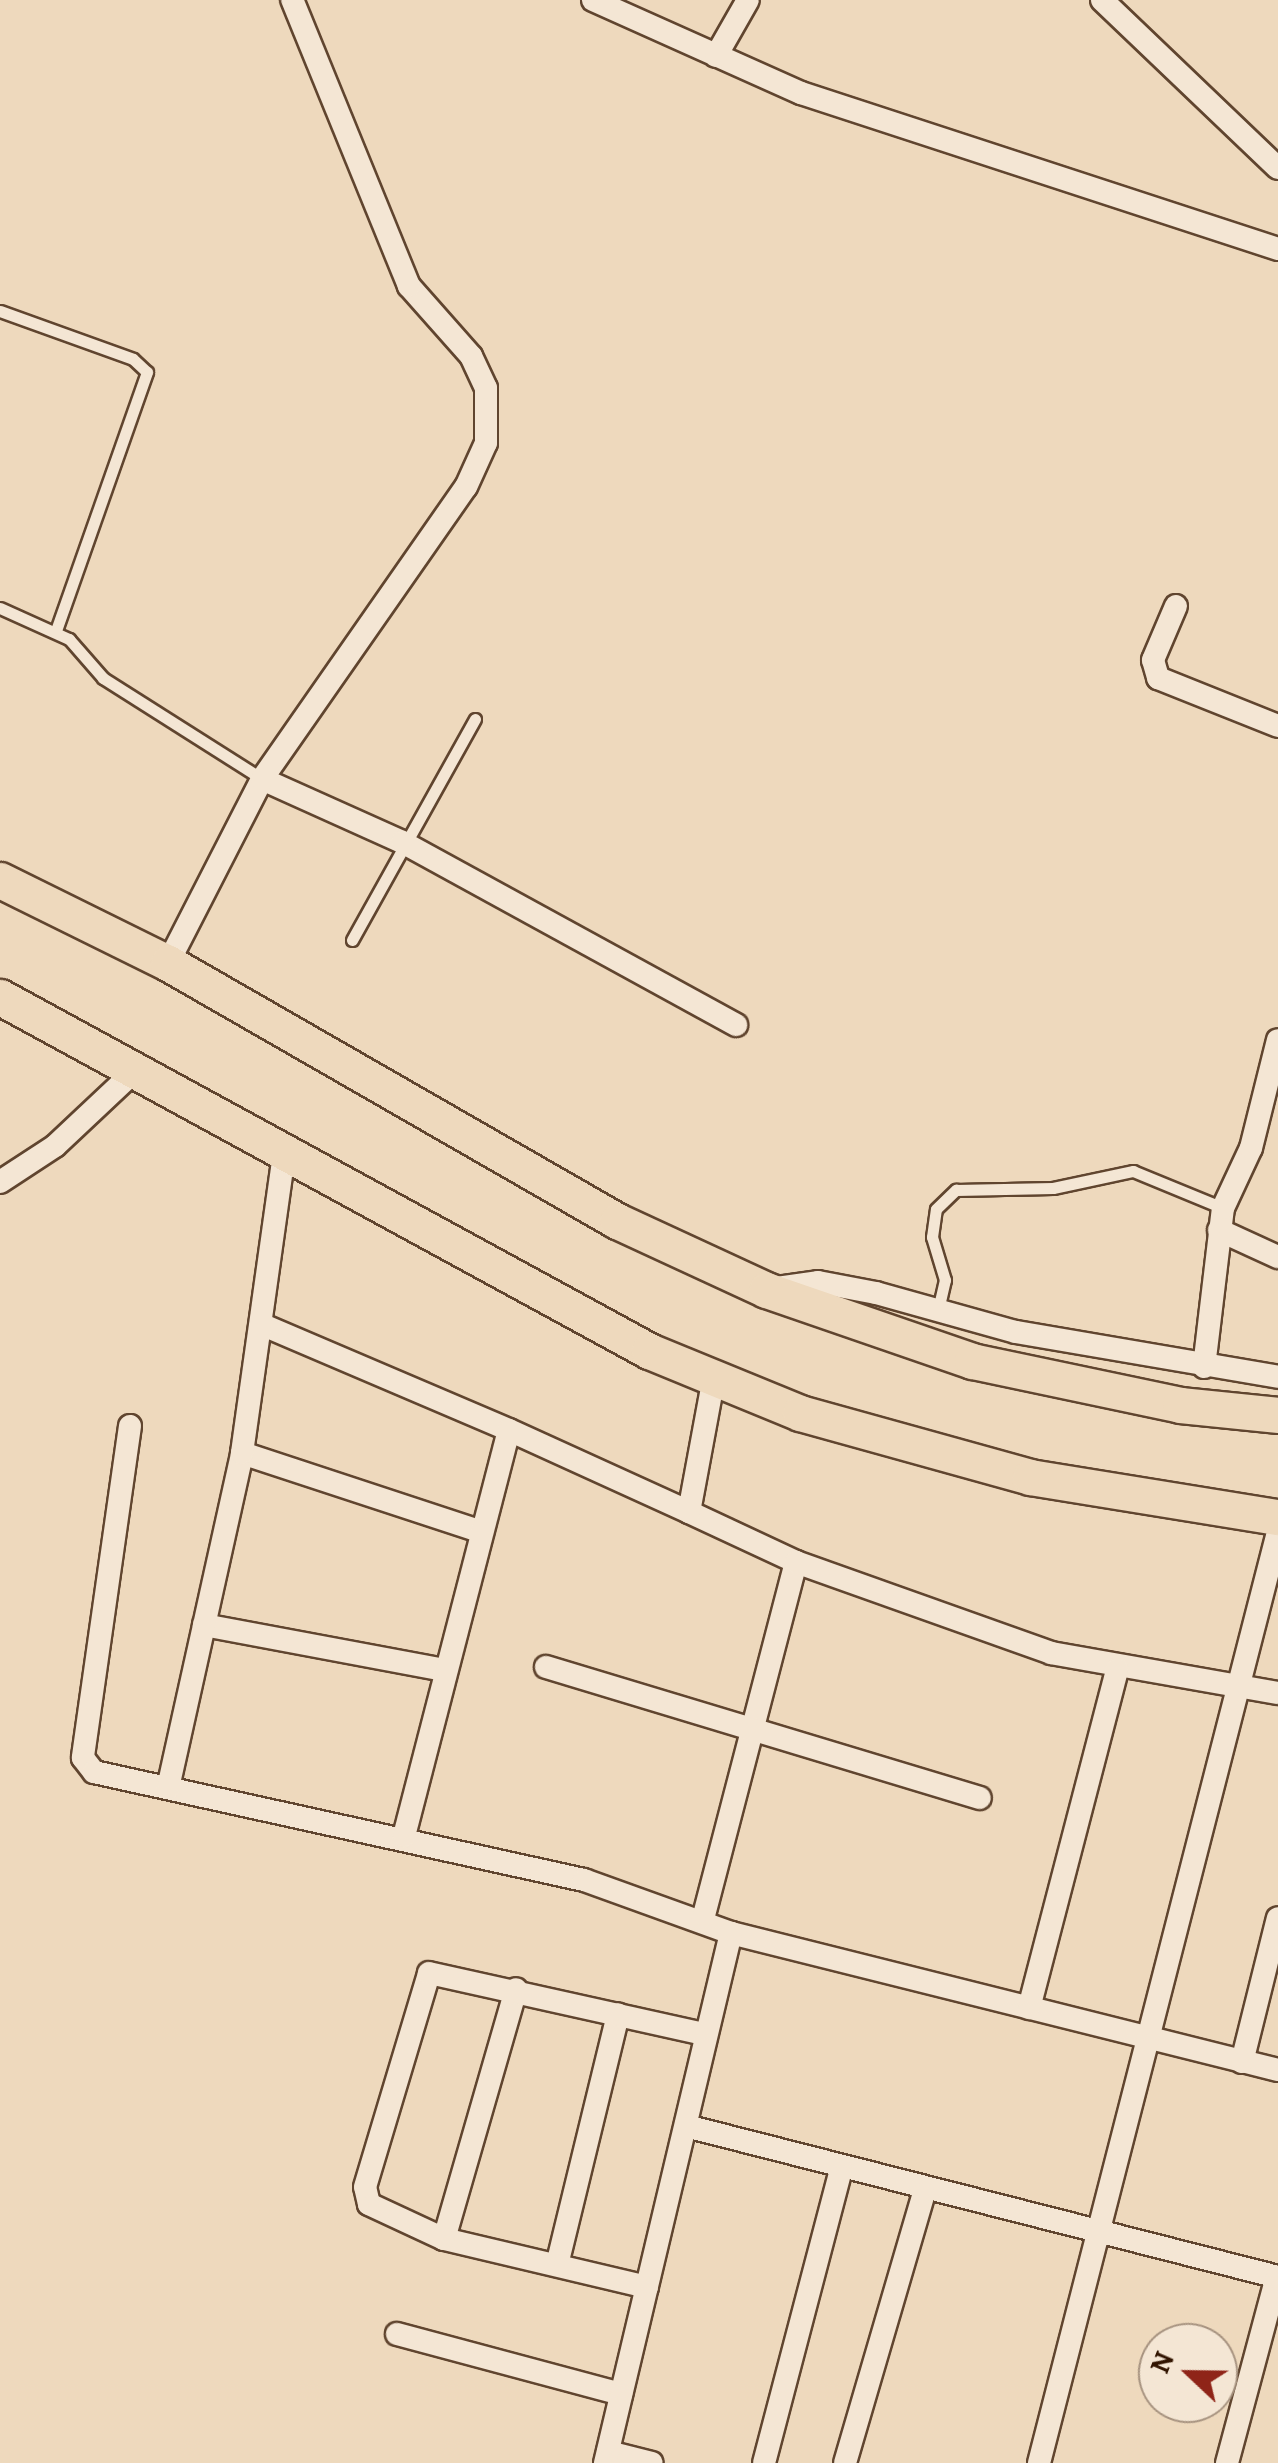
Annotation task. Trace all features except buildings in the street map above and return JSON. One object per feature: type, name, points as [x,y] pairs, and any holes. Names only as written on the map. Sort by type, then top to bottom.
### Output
[{"type":"main road","points":[[0,880],[168,963],[617,1221],[766,1290],[972,1361],[1180,1406],[1278,1415]]},
{"type":"main road","points":[[0,997],[286,1146],[519,1283],[714,1378],[860,1432],[1030,1477],[1278,1517]]},
{"type":"street","points":[[168,963],[262,780],[466,487],[486,444],[486,388],[471,356],[408,286],[292,0]]},
{"type":"street","points":[[593,0],[801,93],[1278,248]]},
{"type":"street","points":[[716,56],[748,0]]},
{"type":"street","points":[[1102,0],[1278,168]]},
{"type":"street","points":[[1176,606],[1153,660],[1158,678],[1278,726]]},
{"type":"street","points":[[262,780],[402,842],[736,1025]]},
{"type":"street","points":[[1204,1367],[1221,1220],[1250,1148],[1278,1040]]},
{"type":"street","points":[[1,1183],[136,1070]]},
{"type":"street","points":[[168,1788],[242,1453],[286,1146]]},
{"type":"street","points":[[1221,1220],[1278,1257]]},
{"type":"street","points":[[766,1290],[818,1282],[1204,1367],[1278,1378]]},
{"type":"street","points":[[263,1324],[509,1430],[796,1562],[1117,1668],[1278,1693]]},
{"type":"street","points":[[688,1512],[714,1378]]},
{"type":"street","points":[[130,1426],[84,1758],[94,1772],[404,1836],[584,1880],[730,1933],[1278,2070]]},
{"type":"street","points":[[404,1836],[479,1531],[509,1430]]},
{"type":"street","points":[[242,1453],[479,1531]]},
{"type":"street","points":[[1039,2463],[1102,2230],[1278,1532]]},
{"type":"street","points":[[702,1922],[746,1731],[796,1562]]},
{"type":"street","points":[[204,1624],[445,1670]]},
{"type":"street","points":[[546,1667],[746,1731],[980,1798]]},
{"type":"street","points":[[1029,2008],[1117,1668]]},
{"type":"street","points":[[1242,2062],[1272,1964],[1278,1918]]},
{"type":"street","points":[[652,2463],[606,2458],[730,1933]]},
{"type":"street","points":[[647,2287],[444,2239],[369,2204],[365,2187],[429,1973],[516,1989],[704,2034]]},
{"type":"street","points":[[444,2239],[516,1989]]},
{"type":"street","points":[[557,2265],[618,2014]]},
{"type":"street","points":[[686,2126],[924,2193],[1102,2230],[1278,2277],[1227,2463]]},
{"type":"street","points":[[764,2463],[841,2169]]},
{"type":"street","points":[[845,2463],[924,2193]]},
{"type":"street","points":[[397,2334],[621,2394]]},
{"type":"lane","points":[[0,311],[133,359],[147,372],[56,631]]},
{"type":"lane","points":[[0,608],[56,631],[103,678],[262,780]]},
{"type":"lane","points":[[352,940],[402,842],[474,719]]},
{"type":"lane","points":[[938,1310],[946,1280],[932,1236],[936,1209],[956,1190],[1053,1188],[1133,1171],[1221,1220]]}]
